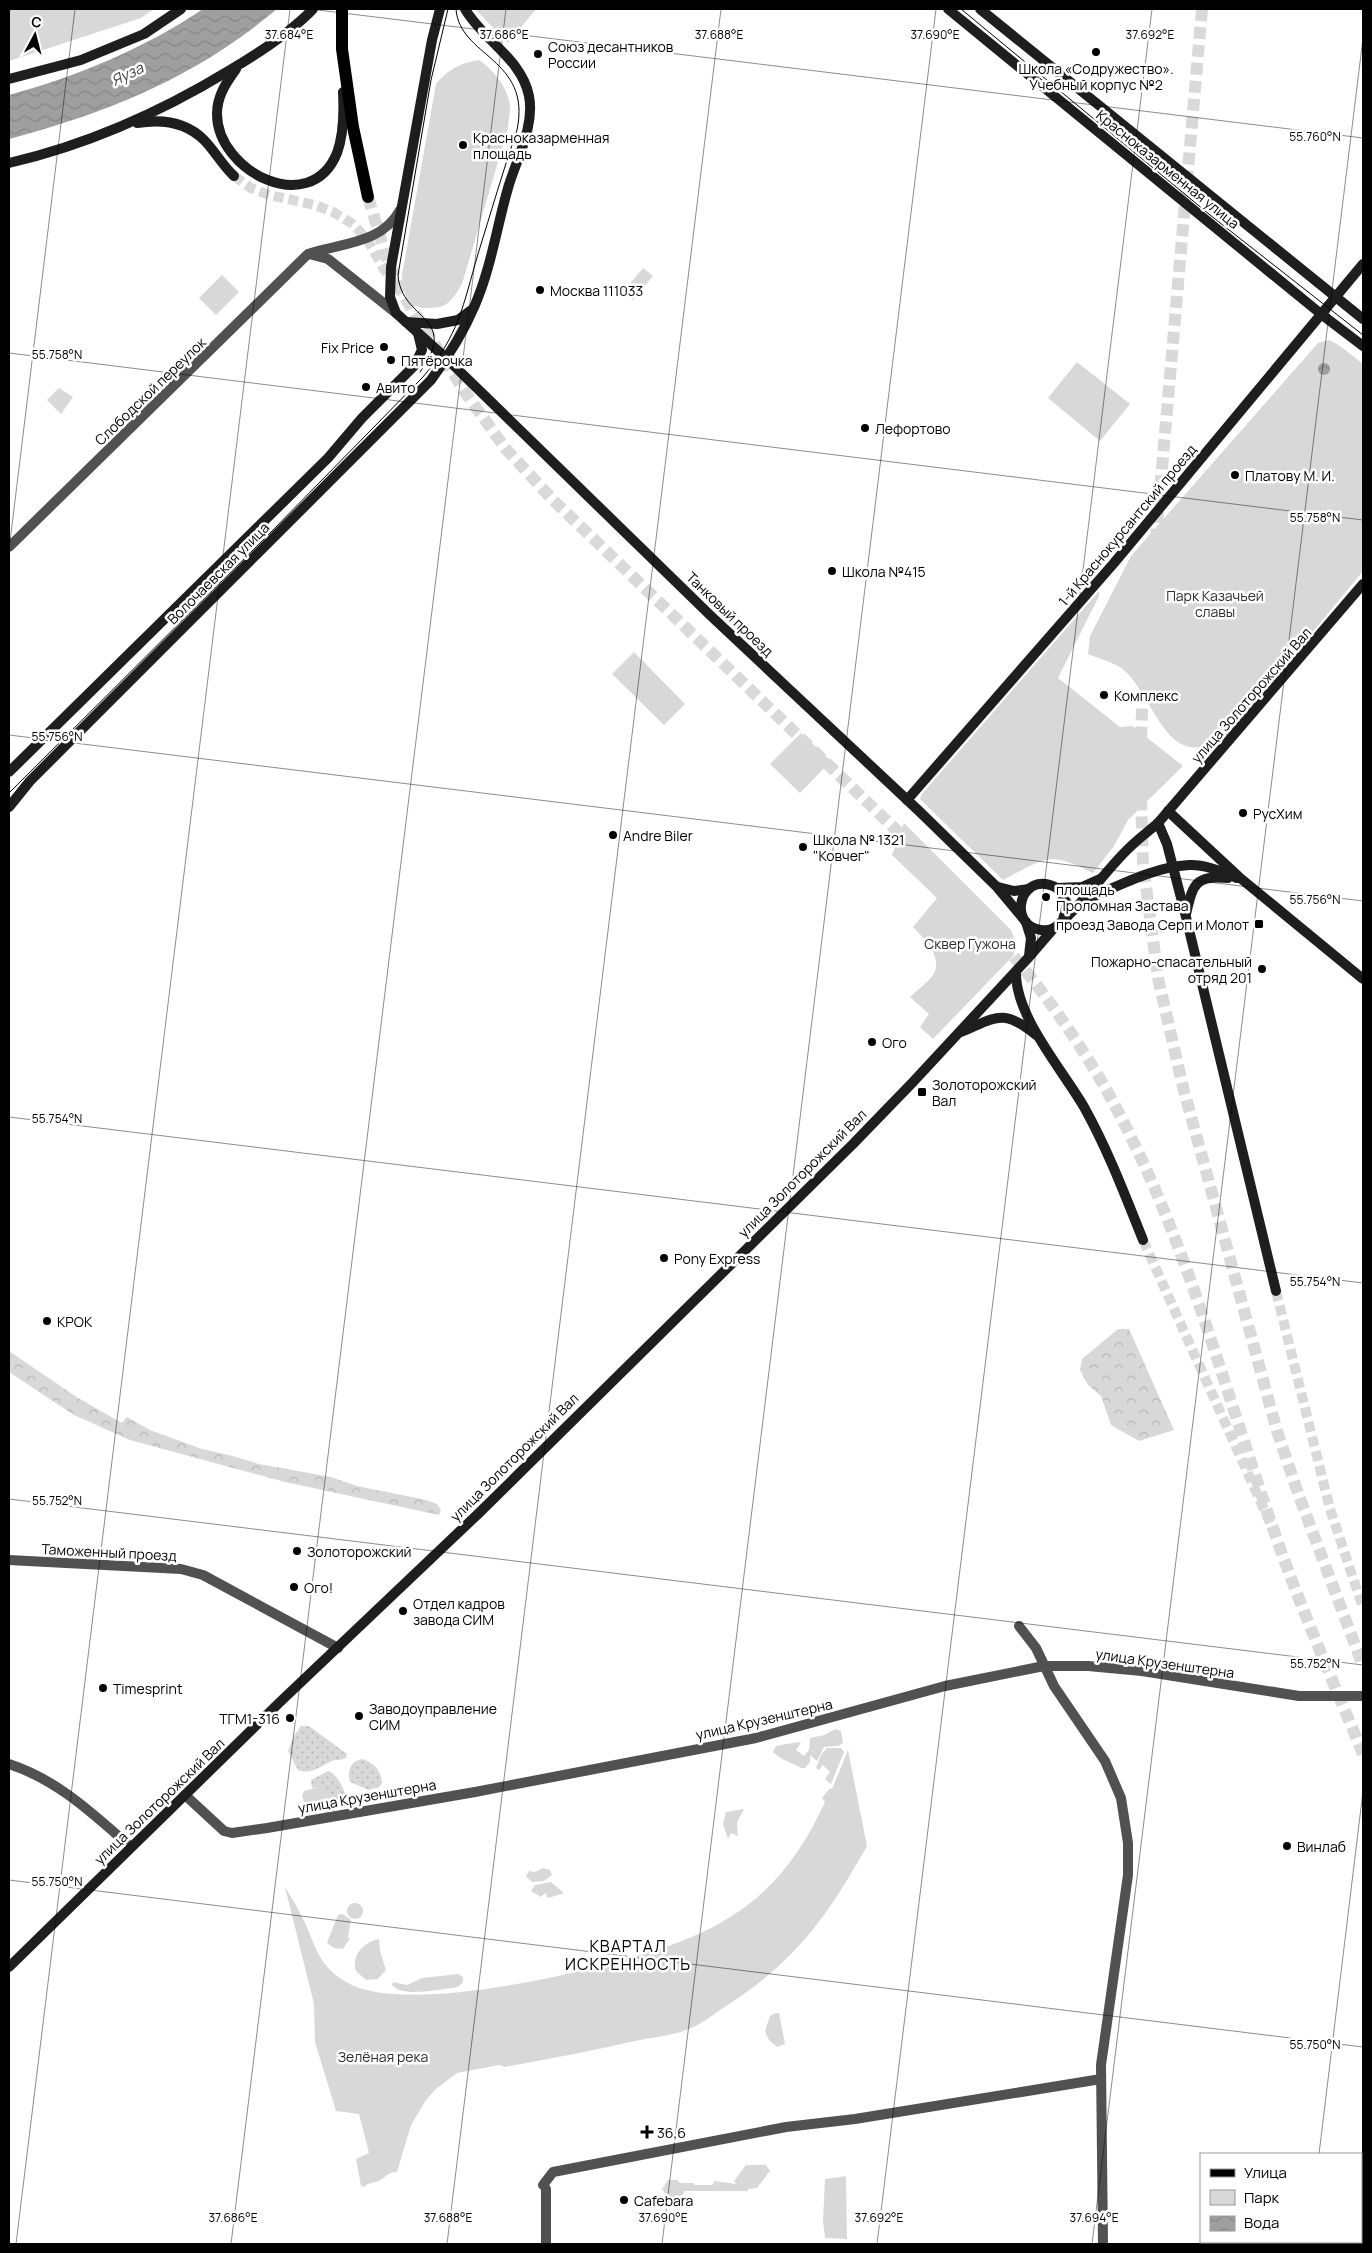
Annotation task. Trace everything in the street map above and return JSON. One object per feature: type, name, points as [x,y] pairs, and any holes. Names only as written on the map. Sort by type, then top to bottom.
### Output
[{"type":"main road","points":[[342,11],[342,49],[353,127],[368,197]]},
{"type":"street","points":[[9,79],[81,60],[144,34],[181,9]]},
{"type":"street","points":[[302,20],[313,9]]},
{"type":"street","points":[[9,163],[80,142],[126,124],[189,95],[240,65],[320,9]]},
{"type":"street","points":[[396,313],[391,304],[389,285],[400,210],[432,40],[440,9]]},
{"type":"street","points":[[308,254],[328,259],[396,313],[447,358],[474,308],[508,186],[527,128],[530,97],[525,82],[518,71],[508,58],[478,28],[465,9]]},
{"type":"street","name":"Красноказарменная улица","points":[[948,9],[1321,314],[1363,346]]},
{"type":"street","name":"Красноказарменная улица","points":[[980,9],[1363,319]]},
{"type":"street","points":[[240,65],[226,83],[220,96],[217,114],[219,131],[224,143],[232,155],[261,176],[276,183],[291,186],[306,183],[320,176],[329,166],[337,152],[342,130],[344,103],[342,49]]},
{"type":"street","points":[[126,124],[164,121],[192,130],[204,140],[224,167],[234,176]]},
{"type":"street","points":[[308,254],[368,238],[390,224],[400,210]]},
{"type":"street","name":"Слободской переулок","points":[[9,547],[308,254]]},
{"type":"street","name":"1-й Краснокурсантский проезд","points":[[907,800],[1114,563],[1363,264]]},
{"type":"street","points":[[405,322],[425,324],[458,320],[474,308]]},
{"type":"street","name":"Волочаевская улица","points":[[9,772],[328,458],[362,418],[414,366],[422,350],[418,333]]},
{"type":"street","name":"Танковый проезд","points":[[447,358],[711,616],[907,800],[996,887],[1024,919]]},
{"type":"street","name":"Волочаевская улица","points":[[9,806],[30,781],[431,380],[447,358]]},
{"type":"street","name":"улица Золоторожский Вал","points":[[1158,823],[1363,584]]},
{"type":"street","points":[[1168,811],[1243,879],[1363,979]]},
{"type":"street","points":[[1024,919],[1036,929],[1054,928],[1083,901],[1129,848],[1158,823],[1167,844],[1186,917],[1276,1291]]},
{"type":"street","points":[[1083,901],[1155,871],[1189,865],[1207,867],[1243,879]]},
{"type":"street","points":[[1057,888],[1082,887],[1105,876]]},
{"type":"street","points":[[1186,917],[1192,889],[1200,881],[1213,878],[1243,879]]},
{"type":"street","points":[[996,887],[1014,891],[1029,889],[1040,884],[1052,885],[1057,888],[1067,903],[1063,920]]},
{"type":"street","points":[[1029,889],[1025,893],[1020,905],[1031,938],[1029,957]]},
{"type":"street","name":"улица Золоторожский Вал","points":[[9,1967],[853,1144],[1016,972],[1044,937],[1054,928]]},
{"type":"street","points":[[1016,972],[1016,990],[1039,1037],[1092,1123],[1115,1170],[1143,1240]]},
{"type":"street","points":[[957,1033],[994,1019],[1009,1017],[1022,1023],[1039,1037]]},
{"type":"street","name":"Таможенный проезд","points":[[9,1560],[192,1571],[217,1582],[338,1648]]},
{"type":"street","points":[[1019,1626],[1036,1648],[1054,1686],[1105,1761],[1121,1798],[1128,1843],[1128,1875],[1101,2079],[1103,2244]]},
{"type":"street","name":"улица Крузенштерна","points":[[185,1795],[224,1831],[232,1833],[267,1828],[484,1790],[756,1738],[945,1686],[1044,1666],[1088,1666],[1142,1671],[1299,1696],[1363,1696]]},
{"type":"street","points":[[9,1764],[27,1770],[77,1799],[131,1847]]},
{"type":"street","points":[[546,2244],[544,2187],[553,2172],[778,2129],[854,2119],[1101,2079]]},
{"type":"green space","points":[[9,9],[154,9],[141,18],[9,61]]},
{"type":"green space","points":[[475,9],[536,9],[508,43]]},
{"type":"green space","points":[[479,60],[500,81],[507,95],[510,109],[508,128],[462,284],[453,298],[443,306],[422,308],[411,303],[408,299],[405,294],[402,275],[436,84],[455,68]]},
{"type":"green space","points":[[643,268],[653,276],[633,300],[623,292]]},
{"type":"green space","points":[[222,275],[239,292],[216,315],[199,298]]},
{"type":"green space","name":"Парк Казачьей славы","points":[[1329,340],[1363,364],[1363,571],[1226,737],[1206,746],[1190,747],[1177,741],[1166,730],[1137,685],[1123,669],[1088,654],[1090,636],[1131,556],[1318,343]]},
{"type":"green space","points":[[1077,362],[1130,404],[1100,441],[1048,398]]},
{"type":"green space","points":[[59,388],[73,397],[61,414],[47,400]]},
{"type":"green space","points":[[1099,591],[1099,596],[1058,678],[1120,727],[1132,726],[1182,765],[1182,767],[1128,820],[1114,846],[1093,873],[1066,861],[1056,859],[1038,862],[1003,880],[920,799],[921,795]]},
{"type":"green space","points":[[634,652],[685,704],[664,725],[612,674]]},
{"type":"green space","points":[[801,733],[831,761],[800,793],[770,764]]},
{"type":"green space","name":"Сквер Гужона","points":[[904,823],[1011,930],[1015,940],[1014,955],[933,1039],[920,1027],[929,1014],[910,997],[928,981],[935,971],[936,959],[930,947],[913,927],[937,898],[892,855]]},
{"type":"green space","points":[[1118,1329],[1129,1329],[1174,1430],[1139,1441],[1111,1425],[1101,1396],[1088,1385],[1080,1370],[1082,1359]]},
{"type":"green space","points":[[9,1351],[78,1398],[122,1423],[127,1417],[150,1430],[202,1449],[259,1464],[331,1477],[357,1486],[426,1500],[437,1504],[441,1510],[439,1515],[285,1482],[130,1440],[74,1415],[9,1372]]},
{"type":"green space","points":[[301,1726],[309,1726],[347,1754],[346,1758],[332,1761],[307,1772],[298,1770],[288,1751],[294,1736]]},
{"type":"green space","points":[[835,1729],[841,1731],[843,1743],[838,1746],[824,1747],[817,1761],[810,1755],[810,1762],[805,1768],[801,1768],[783,1759],[773,1752],[776,1746],[798,1742],[801,1743],[796,1750],[804,1756],[809,1750],[810,1738],[825,1735]]},
{"type":"green space","points":[[827,1748],[841,1748],[844,1752],[831,1784],[825,1779],[830,1772],[823,1765],[819,1770],[816,1768],[821,1755]]},
{"type":"green space","name":"Зелёная река","points":[[848,1750],[867,1846],[838,1895],[808,1936],[772,1972],[751,1989],[708,2018],[684,2031],[505,2067],[499,2065],[457,2073],[436,2089],[426,2100],[411,2125],[397,2172],[389,2174],[379,2181],[369,2183],[364,2187],[361,2186],[356,2159],[369,2153],[359,2114],[336,2111],[315,2042],[314,2004],[285,1887],[318,1952],[329,1969],[348,1983],[377,1992],[417,1995],[464,1992],[567,1974],[615,1962],[687,1939],[720,1923],[749,1904],[784,1870],[802,1844],[825,1802],[822,1798],[830,1788],[832,1789]]},
{"type":"green space","points":[[363,1759],[374,1765],[379,1771],[382,1783],[379,1787],[369,1790],[350,1782],[349,1770],[352,1764]]},
{"type":"green space","points":[[328,1771],[335,1775],[347,1798],[342,1806],[335,1807],[333,1800],[318,1787],[312,1788],[311,1780]]},
{"type":"green space","points":[[318,1787],[328,1789],[333,1800],[335,1813],[328,1814],[304,1802],[302,1795],[304,1791]]},
{"type":"green space","points":[[744,1809],[737,1822],[738,1836],[731,1833],[728,1839],[723,1824],[726,1812]]},
{"type":"green space","points":[[543,1868],[550,1870],[552,1875],[544,1881],[532,1882],[526,1876],[529,1871],[535,1872]]},
{"type":"green space","points":[[551,1882],[564,1893],[548,1898],[545,1893],[541,1897],[531,1891],[535,1885]]},
{"type":"green space","points":[[355,1903],[361,1905],[363,1911],[361,1917],[355,1919],[349,1917],[347,1911],[349,1905]]},
{"type":"green space","points":[[343,1914],[351,1920],[348,1937],[350,1938],[343,1949],[334,1948],[327,1943],[338,1915]]},
{"type":"green space","points":[[379,1939],[380,1951],[386,1970],[378,1979],[366,1980],[356,1971],[355,1960],[364,1946]]},
{"type":"green space","points":[[458,1974],[463,1977],[463,1982],[454,1988],[412,1992],[397,1989],[392,1985],[393,1982],[407,1985],[422,1978]]},
{"type":"green space","points":[[779,2013],[785,2044],[777,2047],[769,2040],[765,2031],[770,2016]]},
{"type":"green space","points":[[746,2165],[766,2165],[770,2171],[757,2188],[748,2189],[748,2191],[685,2191],[679,2200],[670,2200],[662,2189],[668,2180],[677,2180],[680,2183],[693,2183],[695,2185],[712,2185],[715,2181],[736,2184],[734,2181]]},
{"type":"green space","points":[[846,2176],[847,2239],[825,2238],[823,2221],[825,2179]]},
{"type":"water","name":"Яуза","points":[[203,9],[277,9],[209,58],[154,88],[68,122],[9,139],[9,95],[60,79],[109,60],[157,37]]},
{"type":"water","points":[[1322,363],[1326,363],[1330,369],[1326,375],[1322,375],[1318,371],[1318,367]]},
{"type":"tunnel","points":[[1202,9],[1143,686],[1140,765],[1143,864],[1158,978],[1183,1087],[1277,1431],[1299,1496],[1363,1666]]},
{"type":"tunnel","points":[[234,176],[251,188],[269,195],[315,205],[333,212],[353,224],[368,241],[383,268],[402,293]]},
{"type":"tunnel","points":[[368,197],[385,253],[402,293],[465,392],[505,448],[553,500],[945,877],[1030,976],[1086,1056],[1131,1137],[1179,1248],[1295,1590],[1363,1754]]},
{"type":"tunnel","points":[[1143,1240],[1276,1536]]},
{"type":"tunnel","points":[[1276,1291],[1330,1509],[1363,1608]]},
{"type":"tram line","points":[[420,372],[431,354],[434,340],[432,329],[408,302],[401,290],[398,275],[431,80],[448,9]]},
{"type":"tram line","points":[[9,793],[270,533],[422,378],[452,334],[463,305],[517,130],[519,106],[514,87],[505,73],[469,38],[460,25],[456,9]]},
{"type":"tram line","points":[[961,9],[1210,215],[1363,335]]},
{"type":"place","name":"Школа «Содружество». Учебный корпус №2","points":[[1096,52]]},
{"type":"place","name":"Союз десантников России","points":[[538,54]]},
{"type":"place","name":"Красноказарменная площадь","points":[[463,145]]},
{"type":"place","name":"Москва 111033","points":[[540,290]]},
{"type":"place","name":"Fix Price","points":[[384,347]]},
{"type":"place","name":"Пятёрочка","points":[[391,360]]},
{"type":"place","name":"Авито","points":[[366,387]]},
{"type":"place","name":"Лефортово","points":[[865,428]]},
{"type":"place","name":"Платову М. И.","points":[[1235,475]]},
{"type":"place","name":"Школа №415","points":[[832,571]]},
{"type":"place","name":"Комплекс","points":[[1104,695]]},
{"type":"place","name":"РусХим","points":[[1243,813]]},
{"type":"place","name":"Andre Biler","points":[[613,835]]},
{"type":"place","name":"Школа № 1321 \"Ковчег\"","points":[[803,847]]},
{"type":"place","name":"площадь Проломная Застава","points":[[1046,897]]},
{"type":"place","name":"проезд Завода Серп и Молот","points":[[1259,924]]},
{"type":"place","name":"Пожарно-спасательный отряд 201","points":[[1262,969]]},
{"type":"place","name":"Ого","points":[[872,1042]]},
{"type":"place","name":"Золоторожский Вал","points":[[922,1092]]},
{"type":"place","name":"Pony Express","points":[[664,1258]]},
{"type":"place","name":"КРОК","points":[[47,1321]]},
{"type":"place","name":"Золоторожский","points":[[297,1551]]},
{"type":"place","name":"Ого!","points":[[294,1587]]},
{"type":"place","name":"Отдел кадров завода СИМ","points":[[403,1611]]},
{"type":"place","name":"Timesprint","points":[[103,1688]]},
{"type":"place","name":"Заводоуправление СИМ","points":[[359,1716]]},
{"type":"place","name":"ТГМ1-316","points":[[290,1718]]},
{"type":"place","name":"Винлаб","points":[[1287,1846]]},
{"type":"place","name":"36,6","points":[[647,2132]]},
{"type":"place","name":"Cafebara","points":[[624,2200]]},
{"type":"district","name":"КВАРТАЛ ИСКРЕННОСТЬ","points":[[628,1955]]}]
